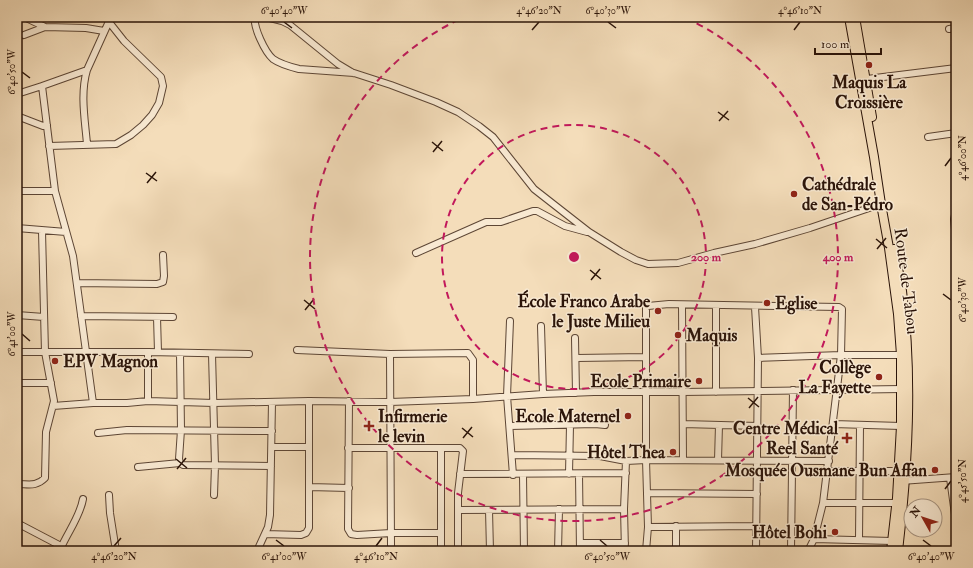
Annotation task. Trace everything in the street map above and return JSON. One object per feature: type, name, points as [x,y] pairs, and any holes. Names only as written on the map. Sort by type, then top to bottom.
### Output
[{"type":"main road","name":"Route de Tabou","points":[[849,17],[874,157],[898,314],[901,389],[901,426],[898,471],[901,481],[896,503],[891,551]]},
{"type":"main road","name":"Route de Tabou","points":[[856,17],[885,200],[902,289],[904,311],[907,353],[908,426],[901,481],[898,551]]},
{"type":"street","points":[[24,17],[44,27]]},
{"type":"street","points":[[255,17],[254,23],[264,46],[273,58],[291,68],[299,70],[354,73]]},
{"type":"street","points":[[266,17],[290,25],[338,64],[354,73],[391,85],[458,112],[493,137],[534,188],[589,232],[636,260],[648,264],[678,263],[755,244],[810,228],[881,204]]},
{"type":"street","points":[[49,146],[116,144],[131,135],[152,115],[159,103],[163,86],[161,77],[124,41],[110,20],[84,79],[83,91],[87,144]]},
{"type":"street","points":[[24,35],[44,27],[86,28],[104,31]]},
{"type":"street","points":[[949,29],[956,28]]},
{"type":"street","points":[[867,79],[956,68]]},
{"type":"street","points":[[17,94],[87,70]]},
{"type":"street","points":[[42,86],[55,191],[73,256],[93,403]]},
{"type":"street","points":[[17,116],[43,126],[47,125]]},
{"type":"street","points":[[928,137],[956,133]]},
{"type":"street","points":[[17,191],[55,191]]},
{"type":"street","points":[[956,210],[954,219],[956,239]]},
{"type":"street","points":[[416,253],[486,222],[501,222],[533,211],[536,211],[565,226],[589,232]]},
{"type":"street","points":[[17,228],[66,232]]},
{"type":"street","points":[[17,484],[34,485],[40,483],[45,478],[46,432],[54,401],[45,352],[42,231]]},
{"type":"street","points":[[77,283],[157,284],[163,282],[163,255]]},
{"type":"street","points":[[646,551],[648,527],[646,460],[646,307],[669,304],[841,308],[841,355],[823,503],[814,539],[808,551]]},
{"type":"street","points":[[682,305],[683,460]]},
{"type":"street","points":[[716,305],[716,392]]},
{"type":"street","points":[[755,306],[758,358],[756,551]]},
{"type":"street","points":[[17,315],[44,317]]},
{"type":"street","points":[[81,316],[173,317]]},
{"type":"street","points":[[157,317],[158,352]]},
{"type":"street","points":[[510,321],[507,396],[513,475]]},
{"type":"street","points":[[541,326],[543,394]]},
{"type":"street","points":[[575,338],[576,393]]},
{"type":"street","points":[[297,350],[390,354],[468,353],[473,360],[472,399]]},
{"type":"street","points":[[17,352],[158,352],[249,354]]},
{"type":"street","points":[[148,352],[148,401]]},
{"type":"street","points":[[180,353],[180,463]]},
{"type":"street","points":[[212,354],[215,465],[214,495]]},
{"type":"street","points":[[390,354],[391,545]]},
{"type":"street","points":[[758,358],[900,354]]},
{"type":"street","points":[[576,358],[646,357]]},
{"type":"street","points":[[17,383],[51,383]]},
{"type":"street","points":[[53,406],[148,401],[181,403],[309,401],[390,402],[472,399],[543,394],[646,391],[716,392],[901,389]]},
{"type":"street","points":[[791,551],[792,390]]},
{"type":"street","points":[[265,534],[301,535],[306,533],[308,528],[309,401]]},
{"type":"street","points":[[349,401],[348,529],[351,534],[441,533]]},
{"type":"street","points":[[257,551],[265,534],[270,515],[272,402]]},
{"type":"street","points":[[510,426],[598,424],[605,426]]},
{"type":"street","points":[[683,424],[758,426]]},
{"type":"street","points":[[833,424],[901,426]]},
{"type":"street","points":[[569,474],[570,425]]},
{"type":"street","points":[[718,460],[719,425]]},
{"type":"street","points":[[859,540],[860,425]]},
{"type":"street","points":[[98,433],[121,430],[272,431]]},
{"type":"street","points":[[272,447],[309,447]]},
{"type":"street","points":[[348,448],[460,448],[463,451],[458,493],[458,551]]},
{"type":"street","points":[[441,448],[441,551]]},
{"type":"street","points":[[512,455],[600,456],[626,461],[828,461]]},
{"type":"street","points":[[625,551],[624,509],[626,461]]},
{"type":"street","points":[[138,467],[180,463],[183,465],[271,466]]},
{"type":"street","points":[[827,471],[898,471]]},
{"type":"street","points":[[460,474],[513,475],[626,473]]},
{"type":"street","points":[[523,474],[524,551]]},
{"type":"street","points":[[579,474],[580,551]]},
{"type":"street","points":[[901,481],[953,478],[956,522]]},
{"type":"street","points":[[309,487],[349,488]]},
{"type":"street","points":[[647,493],[757,494]]},
{"type":"street","points":[[109,495],[110,513],[116,551]]},
{"type":"street","points":[[60,551],[67,534],[82,507],[83,499]]},
{"type":"street","points":[[823,503],[896,503]]},
{"type":"street","points":[[558,551],[559,509]]},
{"type":"street","points":[[458,510],[624,509]]},
{"type":"street","points":[[489,510],[490,551]]},
{"type":"street","points":[[17,523],[59,545],[60,551]]},
{"type":"street","points":[[676,526],[676,551]]},
{"type":"street","points":[[648,527],[756,526]]},
{"type":"street","points":[[814,539],[892,541]]},
{"type":"street","points":[[580,543],[625,543]]},
{"type":"place","name":"Maquis La Croissière","points":[[869,65]]},
{"type":"place","name":"Cathédrale de San-Pédro","points":[[794,194]]},
{"type":"place","name":"Eglise","points":[[767,303]]},
{"type":"place","name":"École Franco Arabe le Juste Milieu","points":[[658,311]]},
{"type":"place","name":"Maquis","points":[[678,335]]},
{"type":"place","name":"EPV Magnon","points":[[55,361]]},
{"type":"place","name":"Collège La Fayette","points":[[879,377]]},
{"type":"place","name":"Ecole Primaire","points":[[699,381]]},
{"type":"place","name":"Ecole Maternel","points":[[628,416]]},
{"type":"place","name":"Infirmerie le levin","points":[[369,426]]},
{"type":"place","name":"Centre Médical Reel Santé","points":[[847,438]]},
{"type":"place","name":"Hôtel Thea","points":[[673,452]]},
{"type":"place","name":"Mosquée Ousmane Bun Affan","points":[[935,470]]},
{"type":"place","name":"Hôtel Bohi","points":[[835,532]]}]
